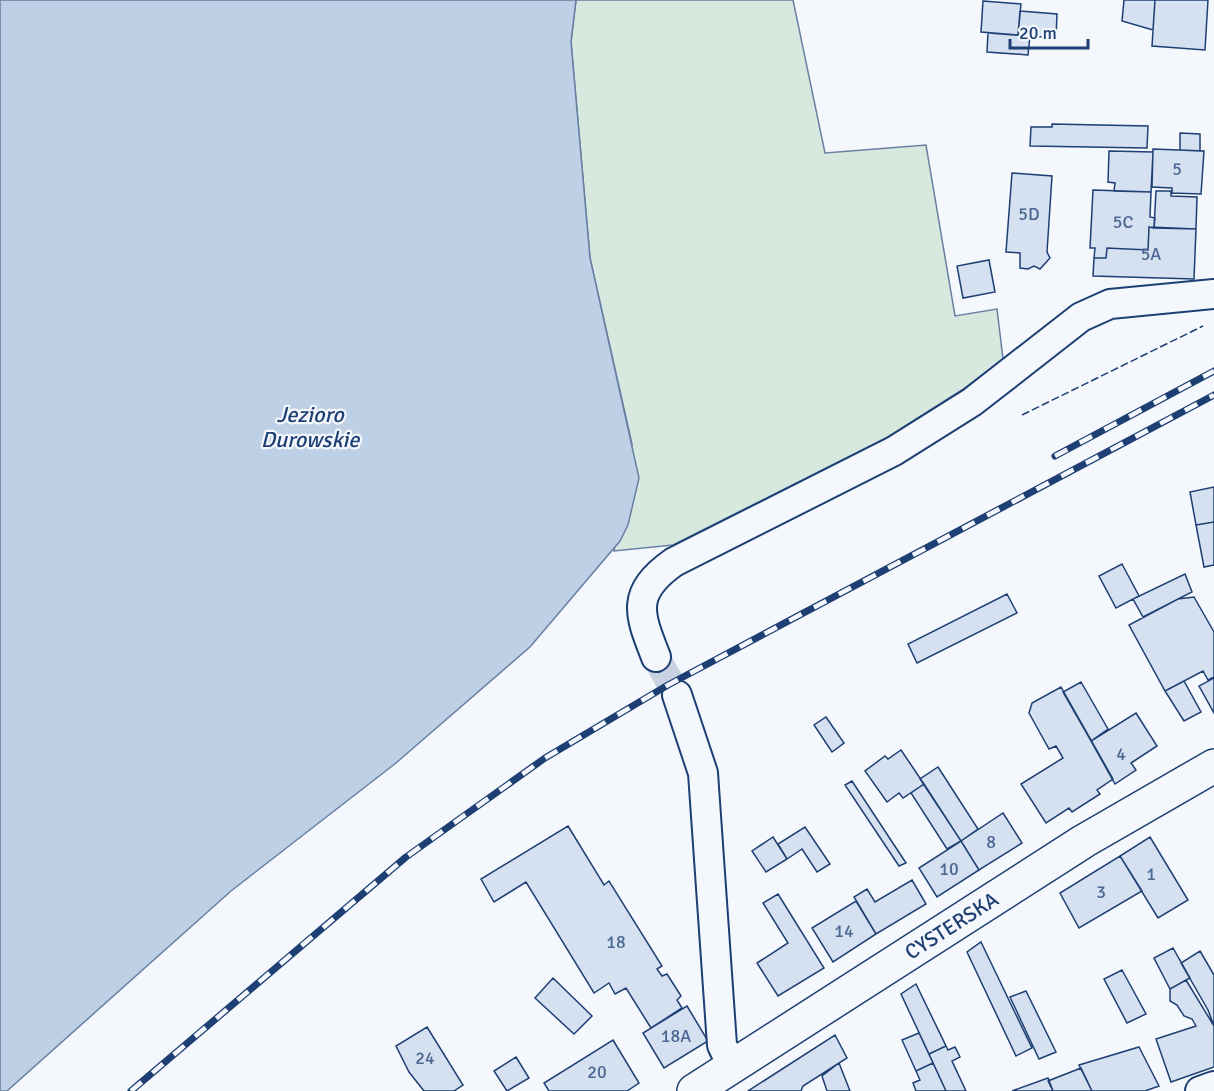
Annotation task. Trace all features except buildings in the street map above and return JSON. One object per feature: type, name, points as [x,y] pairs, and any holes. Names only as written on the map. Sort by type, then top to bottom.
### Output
[{"type":"main road","name":"CYSTERSKA","points":[[694,1091],[1084,840],[1214,766]]},
{"type":"street","points":[[656,657],[642,622],[641,605],[660,572],[674,562],[894,451],[972,402],[1081,316],[1110,304],[1214,294]]},
{"type":"street","points":[[677,695],[703,773],[722,1045],[732,1066]]},
{"type":"street","points":[[1200,1091],[1214,1086]]},
{"type":"shaded area","points":[[576,0],[793,0],[825,153],[926,145],[955,316],[997,309],[1003,359],[962,390],[888,437],[673,545],[614,551],[632,444],[590,258],[571,42]]},
{"type":"water","name":"Jezioro Durowskie","points":[[0,0],[576,0],[571,42],[590,258],[639,478],[628,525],[620,541],[530,647],[396,763],[231,891],[7,1091],[0,1091]]},
{"type":"tunnel","points":[[656,657],[677,695]]},
{"type":"railway","points":[[1055,456],[1214,371]]},
{"type":"railway","points":[[131,1091],[406,857],[545,758],[668,685],[1214,395]]},
{"type":"fence","points":[[1022,415],[1203,326]]}]
